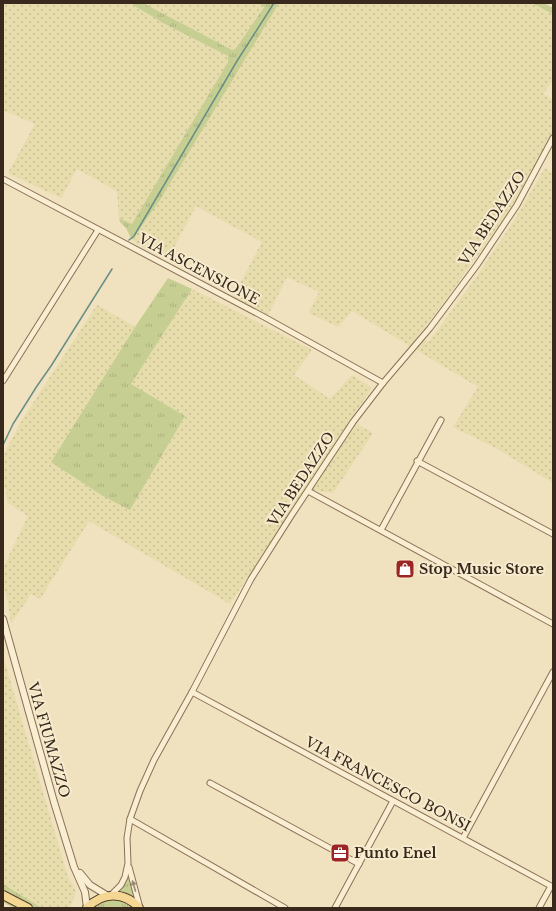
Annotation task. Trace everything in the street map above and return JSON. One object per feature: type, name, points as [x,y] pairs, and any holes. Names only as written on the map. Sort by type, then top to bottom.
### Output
[{"type":"main road","points":[[3,895],[28,908]]},
{"type":"main road","points":[[87,908],[96,900],[109,896],[126,898],[140,908]]},
{"type":"street","name":"VIA BEDAZZO","points":[[140,908],[128,863],[127,838],[130,819],[140,791],[154,760],[252,579],[308,491],[353,422],[383,383],[430,328],[477,265],[517,205],[553,138]]},
{"type":"street","name":"VIA ASCENSIONE","points":[[3,179],[266,318],[383,383]]},
{"type":"street","points":[[3,381],[98,230]]},
{"type":"street","points":[[381,530],[417,461],[441,420]]},
{"type":"street","points":[[417,461],[553,534]]},
{"type":"street","points":[[308,491],[553,624]]},
{"type":"street","name":"VIA FIUMAZZO","points":[[3,619],[37,743],[74,867],[85,892],[87,908]]},
{"type":"street","points":[[463,838],[553,672]]},
{"type":"street","name":"VIA FRANCESCO BONSI","points":[[192,692],[551,886],[539,908]]},
{"type":"street","points":[[210,783],[359,864]]},
{"type":"street","points":[[334,908],[393,801]]},
{"type":"street","points":[[130,819],[285,908]]},
{"type":"street","name":"VIA BEDAZZO","points":[[109,896],[124,881],[128,863]]},
{"type":"street","name":"VIA FIUMAZZO","points":[[74,867],[90,885],[109,896]]},
{"type":"shaded area","points":[[3,3],[130,3],[163,23],[228,56],[228,62],[132,224],[119,218],[117,191],[77,169],[61,198],[8,173],[35,124],[3,110]]},
{"type":"shaded area","points":[[143,3],[258,3],[264,6],[234,51]]},
{"type":"shaded area","points":[[279,3],[532,3],[553,14],[553,80],[543,94],[553,100],[553,131],[540,157],[507,214],[418,336],[429,342],[477,276],[514,221],[545,168],[553,173],[553,483],[496,448],[453,427],[478,387],[352,311],[338,327],[309,313],[319,292],[287,277],[268,315],[233,297],[262,242],[196,206],[169,257],[149,251],[132,240],[160,200]]},
{"type":"shaded area","points":[[192,289],[312,350],[294,375],[330,399],[352,375],[372,388],[350,420],[373,433],[333,493],[305,489],[230,604],[89,521],[40,599],[31,594],[11,624],[8,602],[3,584],[3,568],[28,516],[7,502],[6,489],[3,487],[3,456],[22,420],[97,305],[135,327],[51,462],[130,510],[185,416],[131,384]]},
{"type":"shaded area","points":[[3,656],[67,874],[76,892],[70,908],[42,908],[3,884]]},
{"type":"green space","points":[[130,3],[143,3],[234,51],[264,7],[258,3],[279,3],[160,200],[132,240],[119,218],[132,224],[228,62],[228,56],[163,23]]},
{"type":"green space","points":[[532,3],[544,3],[553,8],[553,14]]},
{"type":"green space","points":[[168,278],[192,289],[131,384],[185,416],[130,510],[103,496],[51,462],[135,327]]},
{"type":"green space","points":[[130,874],[135,896],[134,897],[120,891]]},
{"type":"green space","points":[[3,884],[42,908],[14,908],[3,902]]},
{"type":"green space","points":[[115,899],[123,901],[134,908],[92,908],[103,902]]},
{"type":"waterway","points":[[129,240],[134,236],[237,61],[274,3]]},
{"type":"waterway","points":[[3,445],[13,424],[112,269]]},
{"type":"place","name":"Stop Music Store","points":[[405,569]]},
{"type":"place","name":"Punto Enel","points":[[340,853]]}]
